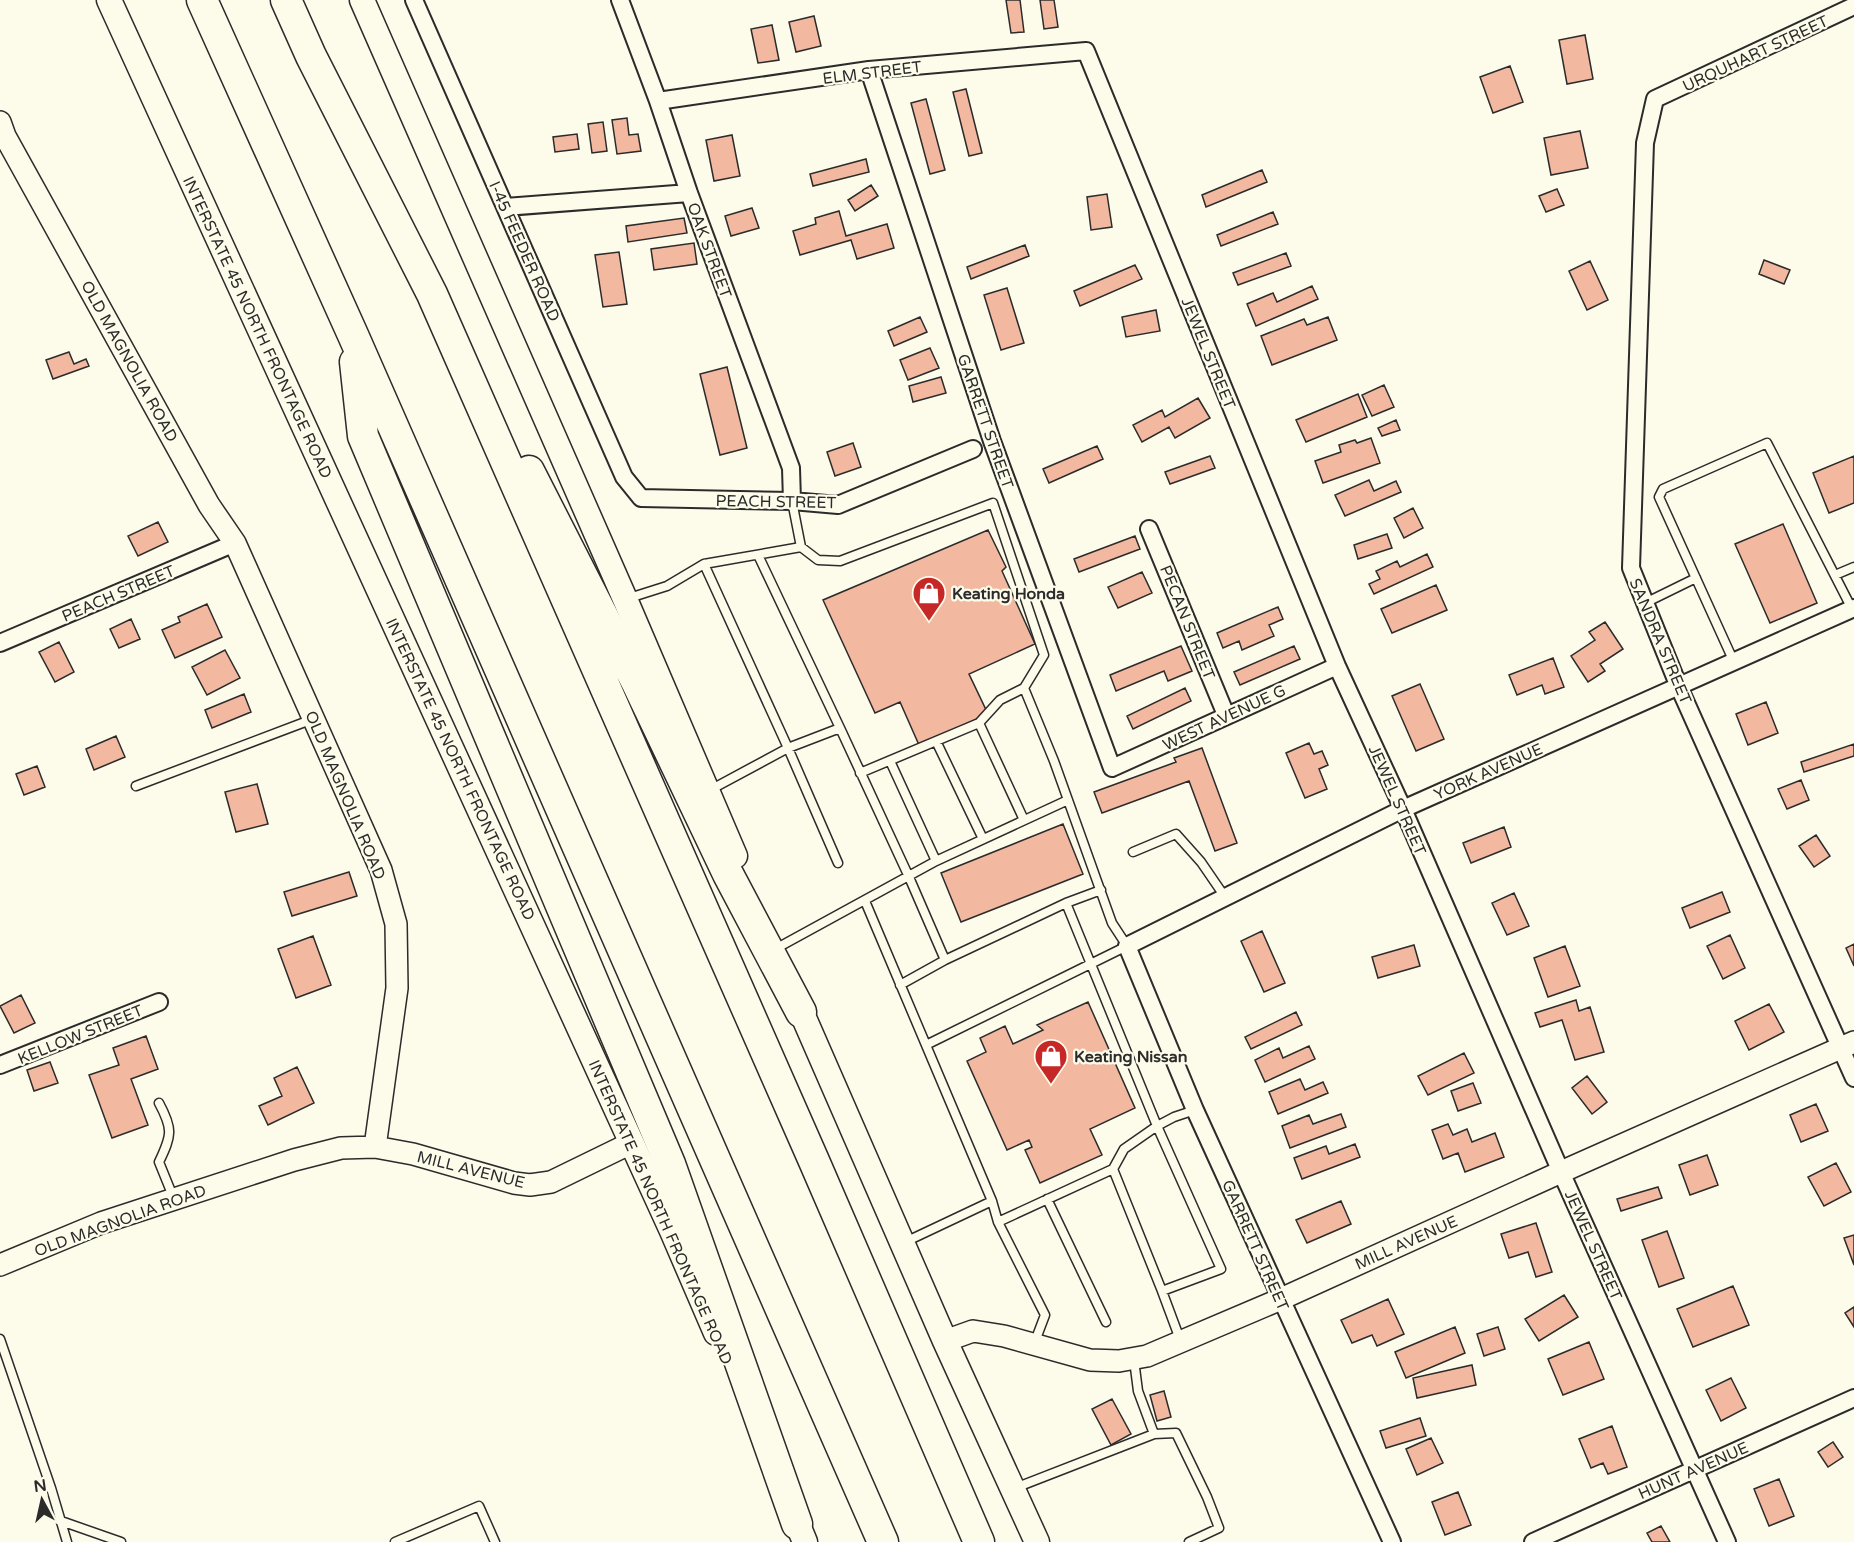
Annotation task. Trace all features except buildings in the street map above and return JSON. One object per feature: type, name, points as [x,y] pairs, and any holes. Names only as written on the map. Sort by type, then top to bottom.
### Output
[{"type":"highway","points":[[202,0],[353,335],[883,1542]]},
{"type":"highway","points":[[286,0],[311,56],[432,294],[556,521],[637,683],[728,874],[801,1012]]},
{"type":"highway","points":[[432,294],[979,1542]]},
{"type":"highway","points":[[353,335],[363,436],[670,1164],[801,1533]]},
{"type":"main road","name":"INTERSTATE 45 NORTH FRONTAGE ROAD","points":[[109,0],[672,1231],[801,1533]]},
{"type":"main road","points":[[362,0],[625,600],[706,792],[777,948],[801,1012],[945,1341],[1037,1542]]},
{"type":"street","name":"I-45 FEEDER ROAD","points":[[414,0],[624,477],[641,498]]},
{"type":"street","name":"OAK STREET","points":[[620,0],[791,468],[792,501]]},
{"type":"street","name":"URQUHART STREET","points":[[1655,99],[1854,6]]},
{"type":"street","name":"ELM STREET","points":[[658,101],[868,70],[1086,51]]},
{"type":"street","name":"JEWEL STREET","points":[[1086,51],[1337,666],[1727,1542]]},
{"type":"street","name":"GARRETT STREET","points":[[868,70],[992,441],[1112,768]]},
{"type":"street","name":"SANDRA STREET","points":[[1655,99],[1646,143],[1631,568],[1679,687],[1847,1045],[1854,1078]]},
{"type":"street","name":"OLD MAGNOLIA ROAD","points":[[0,122],[5,136],[209,505],[235,543],[381,870],[396,924],[397,988],[375,1147],[341,1148],[294,1160],[101,1224],[0,1265]]},
{"type":"street","points":[[506,207],[689,193]]},
{"type":"street","name":"PEACH STREET","points":[[641,498],[792,501],[838,505],[973,449]]},
{"type":"street","name":"PECAN STREET","points":[[1149,529],[1226,716]]},
{"type":"street","name":"PEACH STREET","points":[[0,643],[235,543]]},
{"type":"street","name":"YORK AVENUE","points":[[1126,946],[1402,809],[1853,608]]},
{"type":"street","name":"WEST AVENUE G","points":[[1112,768],[1337,666]]},
{"type":"street","name":"GARRETT STREET","points":[[1126,946],[1195,1110],[1392,1542]]},
{"type":"street","name":"KELLOW STREET","points":[[0,1065],[159,1002]]},
{"type":"street","name":"MILL AVENUE","points":[[945,1341],[973,1331],[1004,1336],[1090,1360],[1119,1361],[1147,1356],[1281,1299],[1847,1045]]},
{"type":"street","name":"MILL AVENUE","points":[[375,1147],[413,1154],[514,1183],[530,1185],[550,1182],[631,1143]]},
{"type":"street","name":"HUNT AVENUE","points":[[1533,1542],[1854,1398]]},
{"type":"lane","points":[[1734,662],[1659,497],[1663,489],[1767,443],[1853,608]]},
{"type":"lane","points":[[792,501],[801,547],[818,560],[840,561],[993,503],[1044,655],[1024,688],[1000,700],[979,723],[860,773]]},
{"type":"lane","points":[[625,600],[667,586],[704,564],[801,547]]},
{"type":"lane","points":[[758,555],[909,877],[945,960]]},
{"type":"lane","points":[[704,564],[838,863]]},
{"type":"lane","points":[[1835,575],[1854,567]]},
{"type":"lane","points":[[1645,603],[1696,578]]},
{"type":"lane","points":[[926,1045],[1126,946],[1112,922],[1054,761],[1024,688]]},
{"type":"lane","points":[[136,786],[314,719]]},
{"type":"lane","points":[[979,723],[1024,820]]},
{"type":"lane","points":[[706,792],[788,748],[840,728]]},
{"type":"lane","points":[[936,741],[983,839]]},
{"type":"lane","points":[[890,760],[936,861]]},
{"type":"lane","points":[[777,948],[936,861],[1068,800]]},
{"type":"lane","points":[[1133,852],[1176,834],[1201,862],[1226,897]]},
{"type":"lane","points":[[900,985],[945,960],[1066,903],[1101,890]]},
{"type":"lane","points":[[865,901],[992,1201],[998,1222],[1045,1315],[1033,1345]]},
{"type":"lane","points":[[1066,903],[1157,1126],[1221,1269],[1162,1291]]},
{"type":"lane","points":[[159,1103],[169,1122],[169,1142],[159,1162],[174,1199]]},
{"type":"lane","points":[[998,1222],[1113,1168],[1124,1149],[1157,1126],[1195,1110]]},
{"type":"lane","points":[[1113,1168],[1181,1343]]},
{"type":"lane","points":[[1047,1199],[1106,1322]]},
{"type":"lane","points":[[903,1243],[992,1201]]},
{"type":"lane","points":[[0,1339],[67,1542]]},
{"type":"lane","points":[[1134,1358],[1138,1391],[1154,1434]]},
{"type":"lane","points":[[1013,1488],[1154,1434],[1176,1433],[1207,1497],[1219,1528],[1189,1542]]},
{"type":"lane","points":[[395,1542],[479,1506],[495,1542]]},
{"type":"lane","points":[[61,1521],[121,1542]]},
{"type":"place","name":"Keating Honda","points":[[929,622]]},
{"type":"place","name":"Keating Nissan","points":[[1051,1085]]}]
